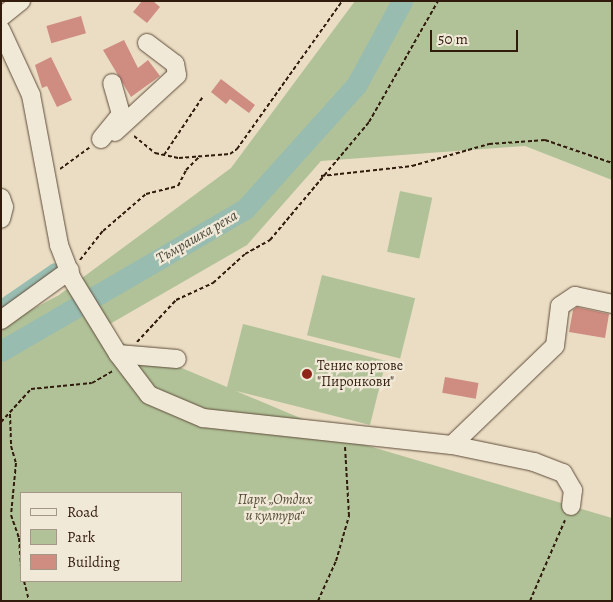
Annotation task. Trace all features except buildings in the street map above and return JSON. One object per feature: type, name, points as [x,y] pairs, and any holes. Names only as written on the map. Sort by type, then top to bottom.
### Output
[{"type":"street","points":[[1,17],[20,1]]},
{"type":"street","points":[[4,42],[31,94],[59,244],[79,286],[149,395],[203,418],[452,445],[534,462],[563,473],[573,490],[571,506]]},
{"type":"street","points":[[108,135],[177,75],[175,64],[147,43]]},
{"type":"street","points":[[108,135],[121,114],[112,83]]},
{"type":"street","points":[[1,198],[4,207],[1,219]]},
{"type":"street","points":[[1,320],[70,270]]},
{"type":"street","points":[[452,445],[555,346],[560,306],[575,296],[612,304]]},
{"type":"street","points":[[124,358],[177,359]]},
{"type":"path","points":[[44,167],[54,171],[66,167],[108,135],[132,134],[155,153],[164,155],[192,158],[204,154],[230,154],[237,149],[342,1]]},
{"type":"path","points":[[1,422],[31,389],[92,383],[124,358],[148,327],[176,300],[213,283],[245,254],[270,240],[321,176],[369,122],[438,1]]},
{"type":"path","points":[[164,155],[202,98]]},
{"type":"path","points":[[321,176],[412,166],[489,144],[545,140],[612,162]]},
{"type":"path","points":[[70,270],[103,231],[146,194],[178,186],[192,161],[204,154]]},
{"type":"path","points":[[10,414],[11,446],[16,463],[11,515],[19,538],[20,553]]},
{"type":"path","points":[[318,601],[322,600],[349,516],[345,495],[346,435]]},
{"type":"path","points":[[530,601],[571,506]]},
{"type":"path","points":[[24,582],[29,601]]},
{"type":"green space","name":"Парк „Отдих и култура“","points":[[355,1],[612,1],[612,180],[525,146],[321,161],[247,245],[96,332],[227,387],[243,324],[386,361],[370,425],[236,391],[362,444],[612,518],[612,601],[1,601],[1,326],[59,295],[231,168]]},
{"type":"green space","points":[[400,191],[432,198],[419,259],[387,252]]},
{"type":"green space","points":[[322,275],[415,298],[400,358],[307,335]]},
{"type":"waterway","name":"Тъмрашка река","points":[[1,351],[245,209],[357,84],[402,1]]},
{"type":"waterway","points":[[1,306],[55,269]]},
{"type":"place","name":"Тенис кортове \"Пиронкови\"","points":[[307,374]]}]
